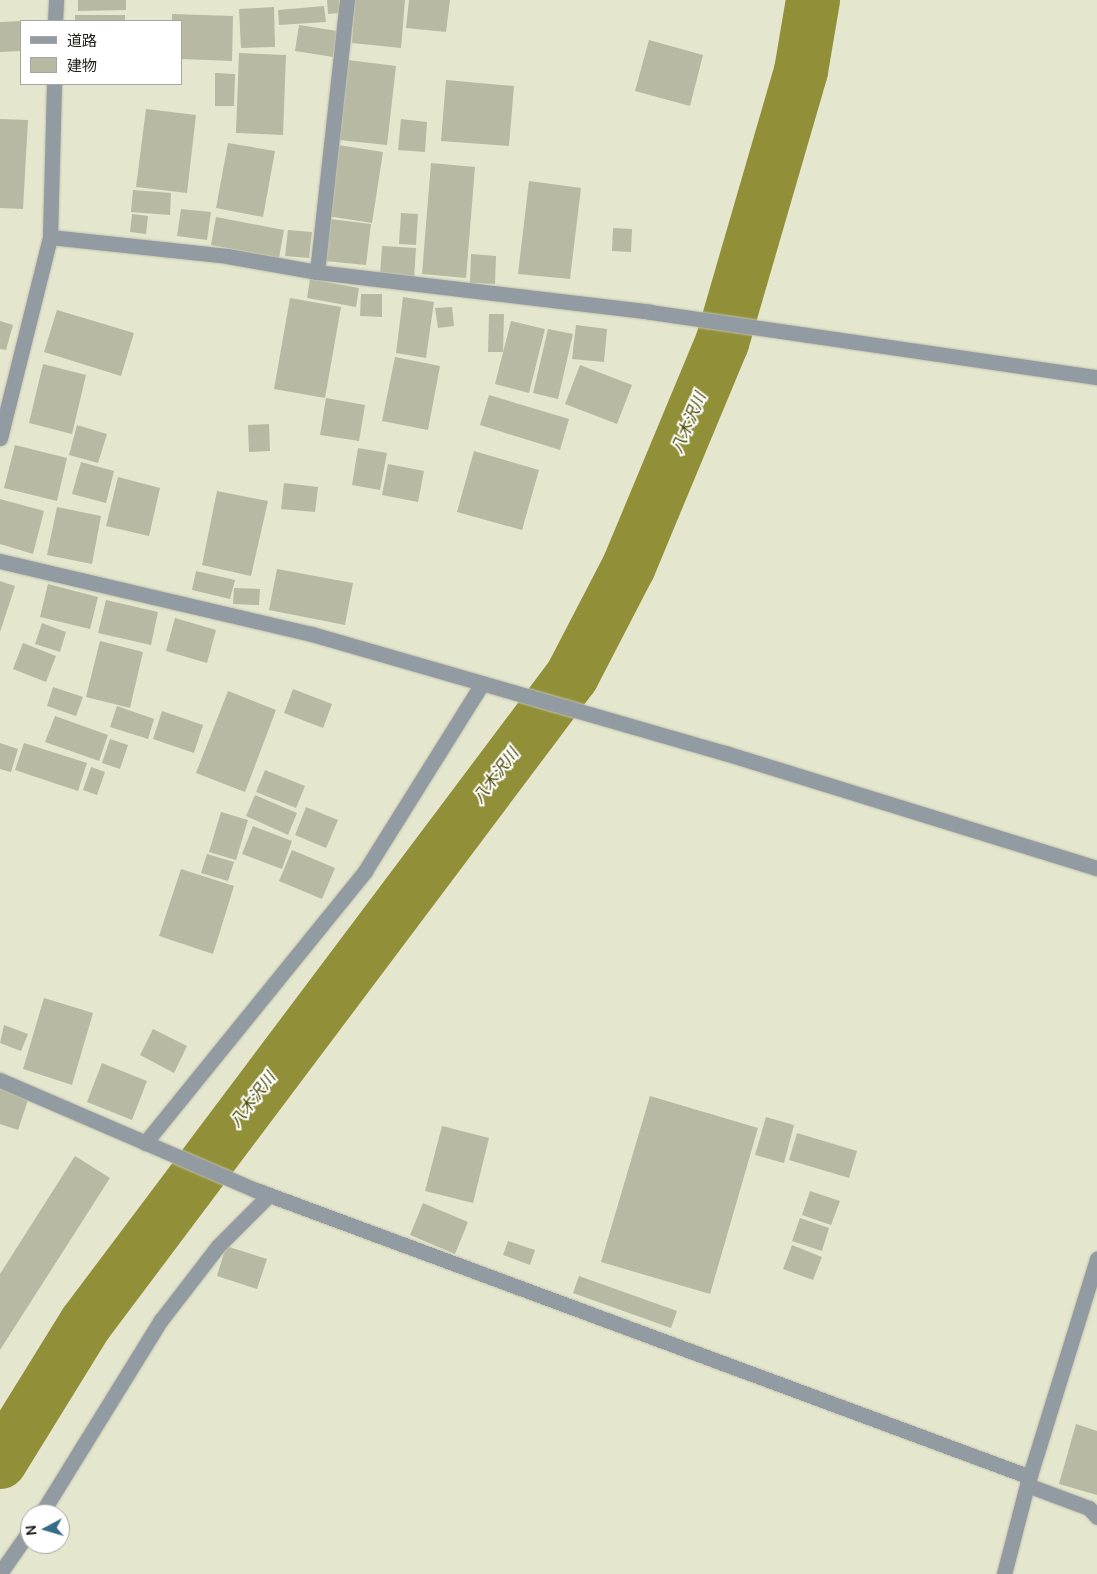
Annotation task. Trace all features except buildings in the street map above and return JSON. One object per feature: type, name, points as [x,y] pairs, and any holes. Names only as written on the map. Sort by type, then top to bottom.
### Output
[{"type":"street","points":[[55,20],[56,0]]},
{"type":"street","points":[[317,272],[347,0]]},
{"type":"street","points":[[0,438],[50,237],[54,85]]},
{"type":"street","points":[[50,237],[227,256],[317,272],[794,331],[1097,378]]},
{"type":"street","points":[[0,562],[312,634],[644,730],[1097,868]]},
{"type":"street","points":[[146,1143],[365,871],[482,684]]},
{"type":"street","points":[[0,1080],[263,1193],[1029,1481],[1090,1508],[1097,1517]]},
{"type":"street","points":[[46,1504],[161,1320],[218,1246],[263,1193]]},
{"type":"street","points":[[1004,1574],[1029,1481],[1097,1259]]},
{"type":"street","points":[[0,1573],[20,1544]]},
{"type":"waterway","name":"八木沢川","points":[[0,1462],[86,1323],[572,676],[629,566],[722,343],[801,71],[813,0]]}]
